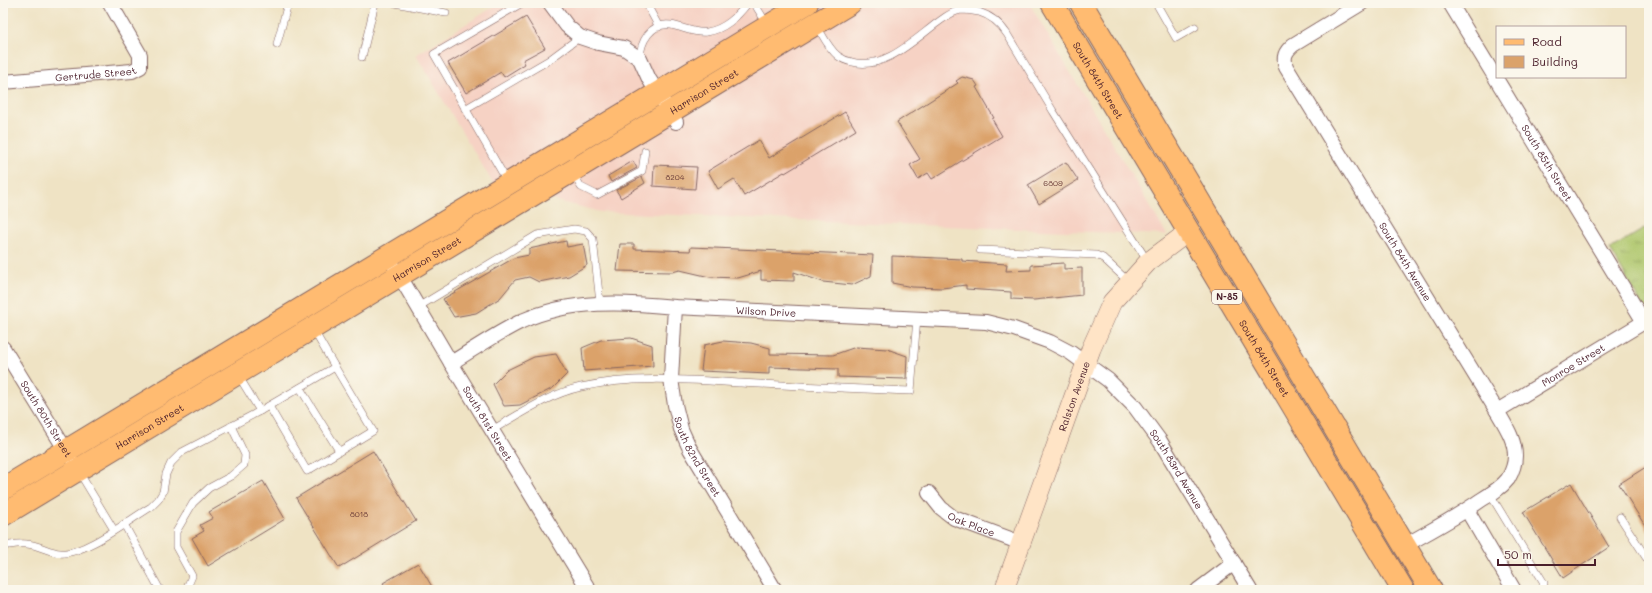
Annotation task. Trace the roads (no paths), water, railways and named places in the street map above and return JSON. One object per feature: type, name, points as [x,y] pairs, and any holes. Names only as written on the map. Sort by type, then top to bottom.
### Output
[{"type":"main road","points":[[3,488],[807,3]]},
{"type":"main road","name":"Harrison Street","points":[[3,515],[571,171],[673,117],[815,24],[850,3]]},
{"type":"main road","name":"South 84th Street","points":[[1052,3],[1403,590]]},
{"type":"main road","name":"N-85","points":[[1081,3],[1431,590]]},
{"type":"main road","points":[[1188,232],[1193,232],[1204,236],[1210,241],[1260,321],[1282,341]]},
{"type":"street","name":"Gertrude Street","points":[[3,82],[132,71],[140,67],[140,55],[110,3]]},
{"type":"street","points":[[550,3],[567,26],[580,36],[598,43],[624,48],[640,59],[644,70],[673,117]]},
{"type":"street","name":"South 84th Avenue","points":[[1362,3],[1293,45],[1286,51],[1284,57],[1286,67],[1510,432],[1515,457],[1512,470],[1507,480],[1500,488],[1490,494]]},
{"type":"street","name":"South 85th Street","points":[[1450,3],[1496,78]]},
{"type":"street","name":"South 85th Street","points":[[1496,78],[1646,321]]},
{"type":"street","name":"Ralston Avenue","points":[[1004,590],[1086,364],[1109,308],[1148,262],[1188,232]]},
{"type":"street","name":"South 81st Street","points":[[388,256],[589,590]]},
{"type":"street","name":"Wilson Drive","points":[[451,363],[523,321],[566,307],[600,303],[986,322],[1014,328],[1050,342],[1071,353],[1086,364]]},
{"type":"street","name":"South 82nd Street","points":[[676,307],[672,379],[675,405],[681,429],[690,449],[775,590]]},
{"type":"street","name":"Monroe Street","points":[[1497,411],[1646,321]]},
{"type":"street","name":"South 80th Street","points":[[3,348],[7,364],[66,451],[77,470]]},
{"type":"street","name":"South 83rd Avenue","points":[[1086,364],[1108,380],[1135,407],[1149,424],[1250,590]]},
{"type":"street","name":"Oak Place","points":[[929,493],[940,508],[954,518],[1021,544]]},
{"type":"street","points":[[1404,546],[1467,510],[1490,494]]},
{"type":"street","points":[[1467,510],[1514,590]]},
{"type":"street","points":[[1198,590],[1234,563]]},
{"type":"lane","points":[[277,44],[288,3]]},
{"type":"lane","points":[[362,56],[375,3]]},
{"type":"lane","points":[[396,3],[446,13]]},
{"type":"lane","points":[[508,183],[434,54],[522,3]]},
{"type":"lane","points":[[646,3],[659,27]]},
{"type":"lane","points":[[640,59],[640,50],[645,37],[659,27],[671,25],[698,33],[714,31],[731,22],[748,3]]},
{"type":"lane","points":[[754,3],[768,26]]},
{"type":"lane","points":[[1156,3],[1176,38],[1195,27]]},
{"type":"lane","points":[[815,24],[830,48],[838,57],[864,65],[880,62],[894,54],[947,16],[960,10],[974,11],[990,16],[1007,34],[1148,262]]},
{"type":"lane","points":[[466,109],[549,60],[580,36]]},
{"type":"lane","points":[[571,171],[581,187],[597,195],[642,171],[646,151]]},
{"type":"lane","points":[[418,307],[537,235],[574,229],[586,231],[593,239],[600,303]]},
{"type":"lane","points":[[980,250],[1096,256],[1103,258],[1129,283]]},
{"type":"lane","points":[[492,430],[549,398],[580,387],[602,383],[672,379],[863,390],[911,391],[917,318]]},
{"type":"lane","points":[[269,406],[307,471],[372,431],[312,328]]},
{"type":"lane","points":[[3,546],[28,544],[58,554],[69,554],[77,551],[124,524],[158,500],[163,492],[166,474],[171,462],[182,452],[269,406],[335,367]]},
{"type":"lane","points":[[237,373],[260,411]]},
{"type":"lane","points":[[300,388],[339,452]]},
{"type":"lane","points":[[186,590],[192,576],[176,547],[176,532],[193,503],[209,488],[231,476],[244,465],[245,455],[231,426]]},
{"type":"lane","points":[[77,470],[114,530]]},
{"type":"lane","points":[[1490,494],[1544,582],[1542,590]]},
{"type":"lane","points":[[1620,517],[1649,562]]},
{"type":"lane","points":[[124,524],[160,590]]}]
